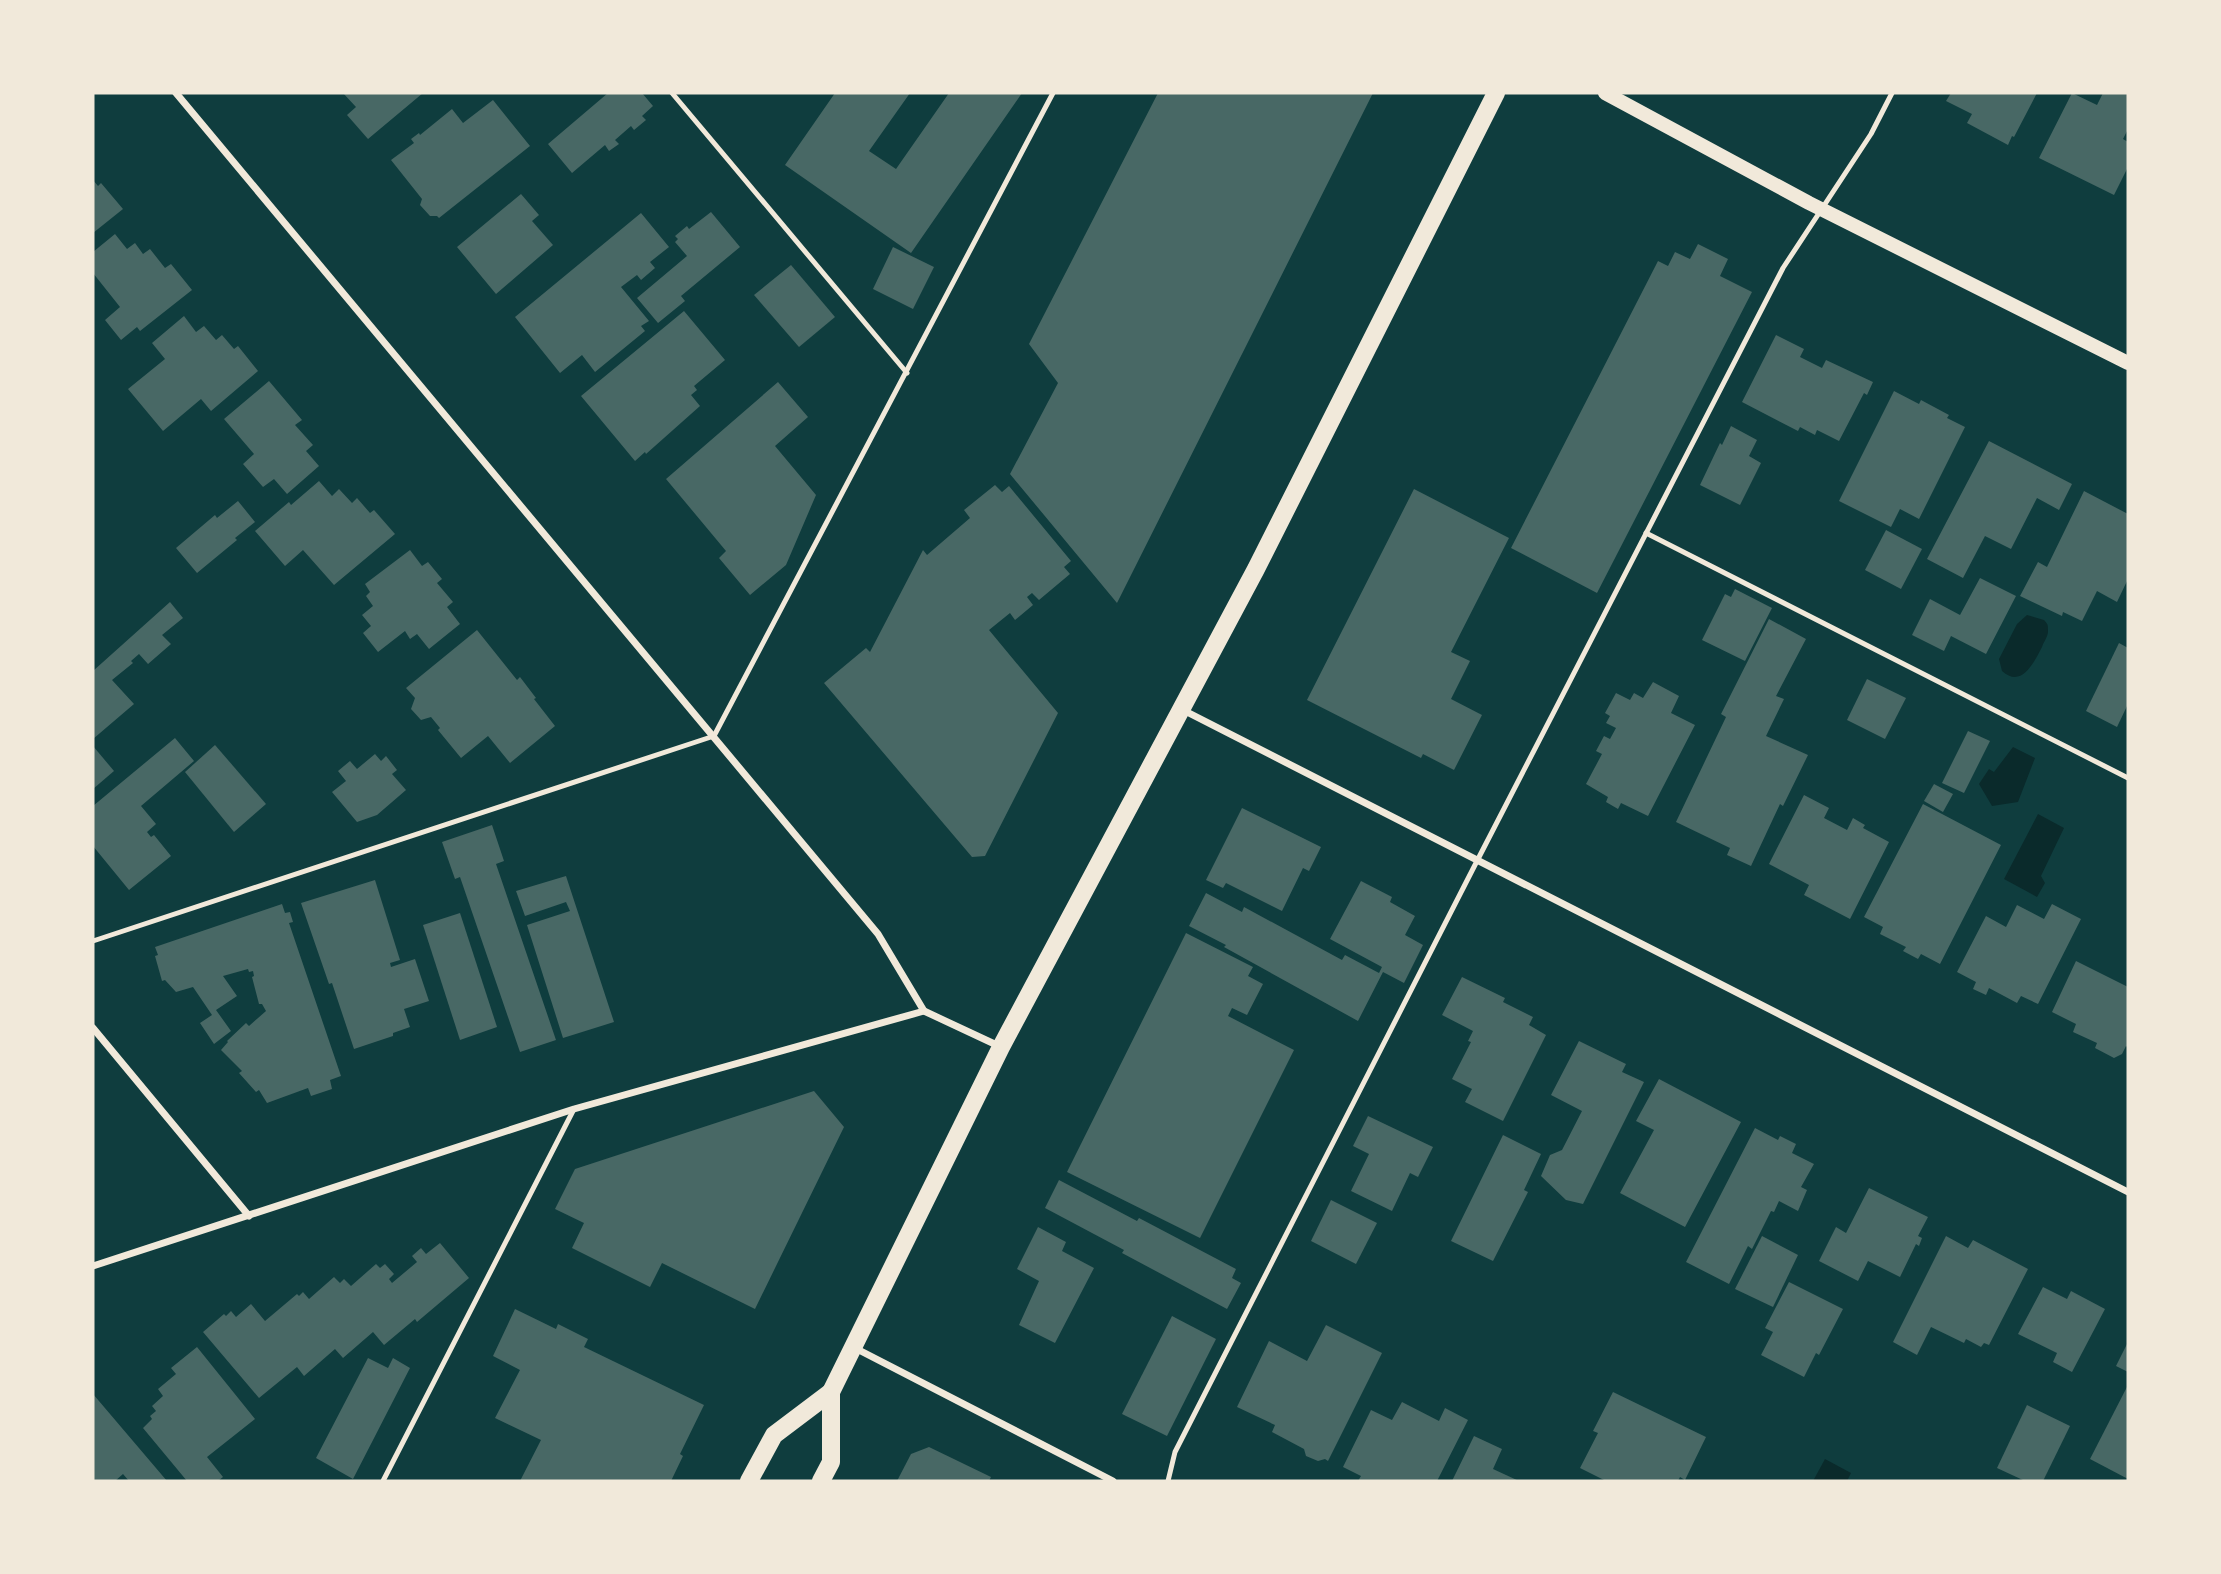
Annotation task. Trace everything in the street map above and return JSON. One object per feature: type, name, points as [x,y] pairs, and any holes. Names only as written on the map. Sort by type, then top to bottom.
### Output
[{"type":"main road","points":[[821,1481],[831,1462],[831,1392],[1002,1047],[1256,569],[1496,93]]},
{"type":"main road","points":[[1605,93],[1821,209],[2128,363]]},
{"type":"main road","points":[[749,1481],[774,1435],[831,1392]]},
{"type":"street","points":[[176,93],[878,934],[924,1011],[1002,1047]]},
{"type":"street","points":[[1181,709],[2128,1192]]},
{"type":"street","points":[[93,1266],[575,1109],[924,1011]]},
{"type":"street","points":[[93,1028],[249,1216]]},
{"type":"street","points":[[853,1347],[1113,1481]]},
{"type":"lane","points":[[671,93],[906,373]]},
{"type":"lane","points":[[93,941],[714,736],[1053,93]]},
{"type":"lane","points":[[1168,1481],[1175,1452],[1783,268],[1871,134],[1892,93]]},
{"type":"lane","points":[[1646,533],[2128,778]]},
{"type":"lane","points":[[383,1481],[575,1109]]},
{"type":"water","points":[[2027,615],[2044,620],[2048,626],[2047,635],[2035,660],[2026,671],[2016,677],[2009,676],[2002,671],[1999,659],[2017,624]]},
{"type":"water","points":[[2013,747],[2035,758],[2018,802],[1992,806],[1979,784],[1989,769],[1994,772]]},
{"type":"water","points":[[2038,814],[2064,828],[2041,876],[2045,883],[2037,897],[2004,879]]},
{"type":"water","points":[[1825,1459],[1851,1473],[1847,1481],[1813,1481]]},
{"type":"building","points":[[343,93],[423,93],[368,139],[347,115],[356,107]]},
{"type":"building","points":[[608,93],[642,93],[653,106],[642,116],[646,120],[634,130],[631,126],[615,140],[619,144],[609,151],[605,145],[572,173],[548,144]]},
{"type":"building","points":[[835,93],[910,93],[869,151],[896,169],[949,93],[1022,93],[911,253],[785,165]]},
{"type":"building","points":[[1158,93],[1373,93],[1117,603],[1010,474],[1058,383],[1029,344]]},
{"type":"building","points":[[1951,93],[2037,93],[2008,145],[1967,123],[1972,114],[1946,101]]},
{"type":"building","points":[[2072,93],[2097,105],[2103,93],[2128,93],[2128,129],[2123,139],[2128,142],[2128,167],[2114,195],[2039,158]]},
{"type":"building","points":[[493,100],[530,146],[439,218],[430,216],[420,205],[422,199],[391,160],[414,143],[411,139],[452,109],[463,123]]},
{"type":"building","points":[[93,180],[98,186],[101,183],[123,209],[93,233]]},
{"type":"building","points":[[521,194],[539,215],[532,221],[553,245],[496,294],[457,247]]},
{"type":"building","points":[[711,212],[740,247],[681,296],[685,301],[658,323],[637,298],[687,256],[675,242],[678,239],[675,236]]},
{"type":"building","points":[[641,213],[669,247],[650,262],[655,268],[641,280],[637,275],[621,287],[649,321],[641,326],[645,331],[595,372],[582,355],[560,373],[515,317]]},
{"type":"building","points":[[115,234],[127,249],[135,243],[143,254],[150,249],[165,268],[171,264],[192,290],[140,331],[137,327],[121,340],[105,320],[120,307],[93,273],[93,252]]},
{"type":"building","points":[[1698,244],[1728,259],[1720,276],[1752,292],[1597,593],[1511,548],[1658,261],[1668,266],[1675,252],[1690,259]]},
{"type":"building","points":[[893,247],[934,267],[913,309],[873,289]]},
{"type":"building","points":[[791,265],[835,317],[799,347],[754,295]]},
{"type":"building","points":[[684,311],[725,360],[694,386],[697,390],[691,395],[700,406],[635,461],[581,396]]},
{"type":"building","points":[[184,316],[196,332],[204,326],[216,340],[222,335],[234,349],[238,346],[258,371],[211,411],[201,399],[163,431],[128,389],[165,359],[152,343]]},
{"type":"building","points":[[1776,335],[1804,349],[1800,357],[1822,368],[1826,360],[1873,382],[1867,395],[1864,393],[1839,441],[1817,430],[1815,435],[1800,427],[1798,431],[1742,402]]},
{"type":"building","points":[[269,381],[302,420],[295,425],[313,445],[306,451],[319,466],[287,494],[274,479],[263,487],[243,464],[254,454],[224,419]]},
{"type":"building","points":[[778,382],[808,417],[775,446],[816,495],[786,565],[750,595],[719,558],[726,551],[666,479]]},
{"type":"building","points":[[1894,391],[1919,404],[1921,400],[1965,427],[1919,519],[1900,509],[1891,527],[1839,501]]},
{"type":"building","points":[[1731,426],[1757,440],[1749,456],[1761,463],[1740,505],[1700,485]]},
{"type":"building","points":[[1989,441],[2072,484],[2059,510],[2037,498],[2011,549],[1985,536],[1963,578],[1927,559]]},
{"type":"building","points":[[319,481],[332,496],[339,489],[352,503],[357,498],[370,513],[374,510],[395,534],[334,585],[303,550],[285,566],[255,531]]},
{"type":"building","points":[[995,485],[1002,492],[1009,486],[1071,561],[1064,567],[1070,574],[1039,600],[1032,593],[1027,597],[1033,605],[1015,620],[1010,613],[989,630],[1058,713],[985,856],[972,857],[824,683],[866,648],[870,652],[923,550],[927,555],[970,518],[964,510]]},
{"type":"building","points":[[1414,489],[1509,538],[1451,652],[1470,661],[1451,699],[1482,715],[1454,770],[1423,754],[1421,758],[1307,700]]},
{"type":"building","points":[[2084,491],[2128,514],[2128,579],[2117,602],[2097,591],[2082,621],[2063,612],[2062,616],[2020,596],[2038,562],[2047,567]]},
{"type":"building","points":[[238,501],[255,522],[197,573],[176,548],[215,515],[217,518]]},
{"type":"building","points":[[1886,530],[1922,549],[1901,589],[1865,570]]},
{"type":"building","points":[[410,550],[422,566],[428,562],[442,579],[437,583],[453,602],[447,607],[460,624],[429,649],[417,634],[410,639],[405,631],[378,652],[363,633],[371,626],[362,615],[373,606],[366,596],[370,592],[365,584]]},
{"type":"building","points":[[1980,578],[2016,596],[1986,654],[1951,636],[1944,651],[1912,635],[1930,599],[1960,615]]},
{"type":"building","points":[[1735,589],[1772,608],[1745,661],[1702,640],[1725,594],[1731,597]]},
{"type":"building","points":[[170,602],[183,618],[162,635],[171,644],[148,664],[139,654],[131,661],[133,663],[112,680],[134,704],[93,739],[93,671]]},
{"type":"building","points":[[1769,619],[1806,639],[1776,696],[1784,699],[1766,736],[1808,755],[1783,806],[1780,804],[1751,866],[1727,855],[1730,848],[1676,822],[1726,717],[1721,714]]},
{"type":"building","points":[[477,630],[517,680],[520,677],[555,726],[510,763],[488,736],[461,758],[431,717],[421,720],[411,709],[415,698],[406,688]]},
{"type":"building","points":[[2119,643],[2128,648],[2128,704],[2117,727],[2086,711]]},
{"type":"building","points":[[1867,679],[1906,698],[1885,739],[1847,720]]},
{"type":"building","points":[[1653,682],[1679,696],[1671,713],[1695,725],[1648,816],[1621,803],[1618,809],[1606,802],[1608,797],[1586,784],[1602,754],[1596,751],[1604,736],[1610,739],[1616,728],[1606,723],[1610,716],[1605,713],[1616,693],[1630,700],[1634,693],[1643,698]]},
{"type":"building","points":[[1968,731],[1990,741],[1964,793],[1942,783]]},
{"type":"building","points":[[175,738],[194,761],[141,806],[156,824],[147,832],[151,837],[154,835],[171,856],[129,890],[93,846],[93,806]]},
{"type":"building","points":[[215,745],[266,804],[234,832],[185,772]]},
{"type":"building","points":[[93,746],[114,771],[93,789]]},
{"type":"building","points":[[375,754],[381,761],[386,756],[397,770],[392,774],[406,790],[377,815],[357,822],[332,792],[346,781],[338,771],[350,761],[357,769]]},
{"type":"building","points":[[1934,784],[1953,794],[1943,812],[1924,801]]},
{"type":"building","points":[[1804,795],[1829,808],[1824,818],[1847,830],[1853,818],[1865,825],[1863,828],[1889,842],[1850,919],[1804,895],[1809,885],[1769,864]]},
{"type":"building","points":[[1923,804],[2001,845],[1940,964],[1921,954],[1918,959],[1903,951],[1906,947],[1880,934],[1883,927],[1864,917]]},
{"type":"building","points":[[1242,808],[1321,847],[1309,871],[1303,868],[1282,911],[1226,883],[1223,888],[1206,880]]},
{"type":"building","points":[[492,825],[504,861],[496,864],[556,1040],[520,1052],[460,877],[455,879],[442,842]]},
{"type":"building","points":[[566,876],[614,1022],[563,1038],[527,925],[570,911],[566,902],[525,916],[516,891]]},
{"type":"building","points":[[375,880],[400,960],[390,963],[391,967],[415,959],[429,1001],[404,1009],[410,1027],[393,1033],[393,1036],[354,1049],[301,903]]},
{"type":"building","points":[[1361,881],[1392,897],[1390,902],[1415,916],[1405,935],[1423,945],[1404,983],[1383,972],[1358,1021],[1189,926],[1206,893],[1242,912],[1244,907],[1342,960],[1345,955],[1379,973],[1382,967],[1330,939]]},
{"type":"building","points":[[282,904],[285,913],[290,912],[293,922],[289,923],[341,1076],[330,1080],[332,1089],[311,1096],[308,1088],[267,1103],[259,1090],[256,1092],[239,1073],[242,1071],[221,1050],[246,1023],[249,1026],[266,1011],[262,1004],[259,1004],[253,971],[249,972],[248,969],[223,976],[237,996],[216,1010],[231,1031],[214,1044],[200,1023],[212,1015],[193,987],[176,992],[165,980],[162,981],[155,947]]},
{"type":"building","points":[[2052,904],[2081,919],[2038,1004],[2021,996],[2017,1003],[1989,988],[1986,995],[1973,989],[1976,982],[1957,972],[1986,916],[2006,927],[2017,905],[2044,919]]},
{"type":"building","points":[[460,913],[497,1027],[460,1040],[423,925]]},
{"type":"building","points":[[1186,933],[1253,967],[1248,976],[1263,984],[1247,1015],[1232,1008],[1228,1016],[1294,1050],[1200,1238],[1067,1172]]},
{"type":"building","points":[[2076,961],[2128,987],[2128,1048],[2126,1046],[2122,1054],[2114,1058],[2095,1048],[2097,1043],[2073,1032],[2076,1024],[2052,1012]]},
{"type":"building","points":[[1462,977],[1505,998],[1503,1002],[1533,1017],[1529,1025],[1546,1035],[1503,1121],[1465,1102],[1472,1089],[1452,1079],[1471,1042],[1468,1041],[1473,1031],[1442,1015]]},
{"type":"building","points":[[1579,1041],[1626,1064],[1622,1072],[1644,1082],[1583,1204],[1566,1200],[1541,1176],[1550,1155],[1562,1150],[1582,1111],[1551,1095]]},
{"type":"building","points":[[1659,1079],[1741,1122],[1685,1227],[1620,1193],[1654,1130],[1636,1121]]},
{"type":"building","points":[[814,1091],[844,1127],[755,1309],[662,1263],[650,1287],[572,1248],[584,1223],[555,1209],[575,1169]]},
{"type":"building","points":[[1368,1116],[1433,1147],[1418,1177],[1410,1173],[1392,1211],[1351,1191],[1369,1154],[1353,1146]]},
{"type":"building","points":[[1755,1128],[1778,1140],[1780,1136],[1796,1144],[1792,1153],[1814,1164],[1801,1187],[1807,1190],[1798,1211],[1779,1201],[1752,1249],[1748,1246],[1729,1284],[1686,1262]]},
{"type":"building","points":[[1503,1135],[1541,1154],[1524,1190],[1528,1192],[1493,1261],[1451,1241]]},
{"type":"building","points":[[1059,1180],[1236,1269],[1232,1278],[1241,1283],[1227,1309],[1045,1208]]},
{"type":"building","points":[[1869,1188],[1928,1217],[1918,1236],[1922,1238],[1919,1246],[1916,1244],[1900,1277],[1868,1261],[1858,1281],[1819,1261],[1836,1227],[1846,1233]]},
{"type":"building","points":[[1331,1200],[1377,1223],[1356,1264],[1311,1241]]},
{"type":"building","points":[[1038,1227],[1066,1242],[1062,1251],[1094,1268],[1055,1343],[1019,1325],[1039,1281],[1017,1269]]},
{"type":"building","points":[[1762,1236],[1798,1255],[1773,1307],[1735,1289]]},
{"type":"building","points":[[1946,1236],[1968,1248],[1973,1240],[2028,1269],[1989,1345],[1984,1343],[1981,1347],[1966,1339],[1964,1343],[1931,1327],[1917,1355],[1893,1342]]},
{"type":"building","points":[[440,1243],[469,1278],[417,1322],[415,1319],[384,1345],[373,1332],[343,1358],[335,1349],[304,1376],[297,1367],[259,1398],[203,1332],[224,1314],[226,1316],[231,1311],[236,1317],[251,1304],[265,1321],[297,1294],[299,1296],[303,1292],[309,1299],[334,1277],[340,1283],[344,1279],[351,1286],[376,1264],[380,1268],[385,1264],[394,1274],[389,1279],[392,1283],[417,1262],[412,1256],[421,1248],[426,1254]]},
{"type":"building","points":[[1789,1282],[1843,1309],[1804,1377],[1761,1355],[1773,1332],[1765,1328]]},
{"type":"building","points":[[2043,1287],[2067,1299],[2071,1291],[2105,1309],[2072,1372],[2053,1362],[2057,1353],[2018,1334]]},
{"type":"building","points":[[515,1309],[556,1329],[558,1324],[588,1339],[584,1347],[704,1405],[680,1454],[683,1456],[671,1481],[520,1481],[541,1440],[495,1418],[520,1370],[493,1356]]},
{"type":"building","points":[[1172,1316],[1216,1339],[1167,1436],[1122,1414]]},
{"type":"building","points":[[1326,1325],[1382,1353],[1328,1461],[1318,1461],[1306,1456],[1304,1449],[1272,1432],[1275,1425],[1237,1407],[1269,1341],[1307,1361]]},
{"type":"building","points":[[2128,1342],[2128,1372],[2116,1366]]},
{"type":"building","points":[[197,1347],[255,1419],[207,1457],[223,1477],[218,1481],[187,1481],[143,1428],[156,1411],[152,1406],[163,1396],[158,1389],[176,1374],[171,1368]]},
{"type":"building","points":[[368,1358],[388,1368],[393,1358],[410,1368],[353,1479],[316,1458]]},
{"type":"building","points":[[2128,1385],[2128,1479],[2090,1459]]},
{"type":"building","points":[[1613,1392],[1706,1437],[1685,1480],[1680,1477],[1678,1481],[1603,1481],[1580,1468],[1598,1433],[1593,1431]]},
{"type":"building","points":[[93,1394],[167,1481],[129,1481],[123,1474],[115,1481],[93,1481]]},
{"type":"building","points":[[1402,1402],[1439,1421],[1445,1408],[1468,1420],[1437,1481],[1358,1481],[1361,1476],[1343,1467],[1371,1410],[1392,1420]]},
{"type":"building","points":[[2027,1405],[2070,1426],[2043,1481],[2025,1481],[1997,1468]]},
{"type":"building","points":[[1474,1436],[1502,1449],[1493,1469],[1519,1481],[1452,1481]]},
{"type":"building","points":[[929,1447],[991,1477],[989,1481],[897,1481],[911,1454]]}]
